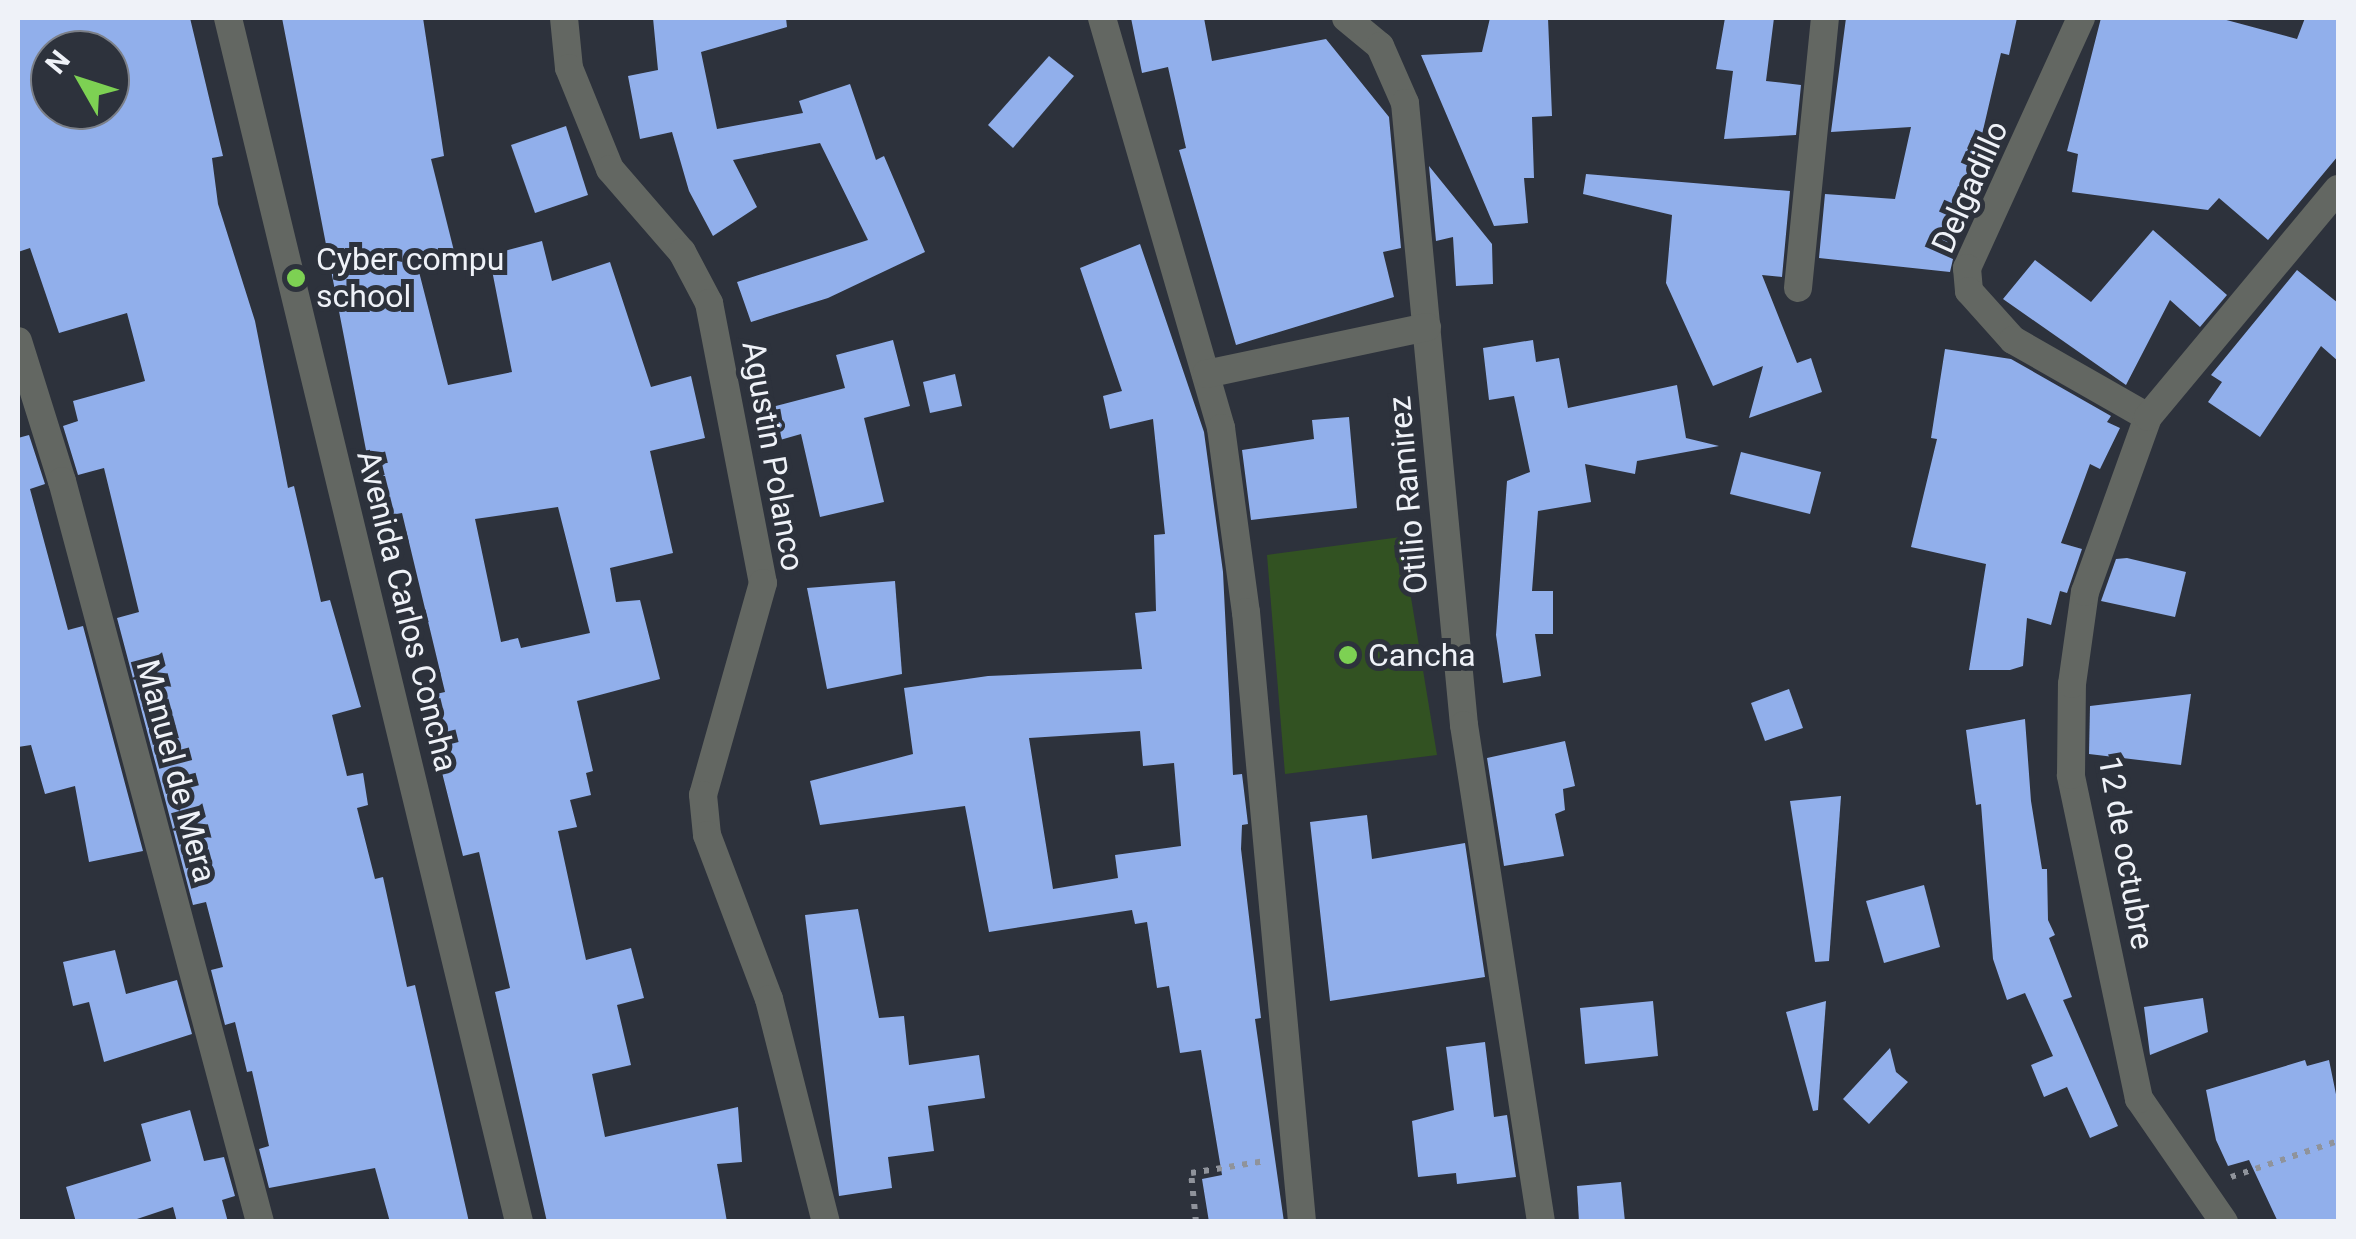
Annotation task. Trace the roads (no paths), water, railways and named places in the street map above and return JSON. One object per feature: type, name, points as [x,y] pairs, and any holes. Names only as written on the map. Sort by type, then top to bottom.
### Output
[{"type":"street","name":"Avenida Carlos Concha","points":[[228,18],[519,1222]]},
{"type":"street","name":"Agustin Polanco","points":[[564,18],[569,68],[610,169],[682,252],[709,303],[763,583],[703,795],[707,836],[774,1016],[826,1222]]},
{"type":"street","points":[[1102,18],[1221,428],[1246,612],[1302,1222]]},
{"type":"street","name":"Otilio Ramirez","points":[[1346,18],[1380,46],[1404,103],[1464,725],[1541,1222]]},
{"type":"street","points":[[1798,288],[1825,18]]},
{"type":"street","name":"Delgadillo","points":[[2081,18],[1967,268],[1968,291],[2012,340],[2148,416]]},
{"type":"street","name":"12 de octubre","points":[[2224,1222],[2198,1192],[2139,1099],[2071,774],[2072,684],[2085,592],[2148,416],[2338,189]]},
{"type":"street","points":[[1206,374],[1428,326]]},
{"type":"street","name":"Manuel de Mera","points":[[18,341],[62,480],[260,1222]]},
{"type":"place","name":"Cyber compu school","points":[[296,278]]},
{"type":"place","name":"Cancha","points":[[1348,655]]}]
